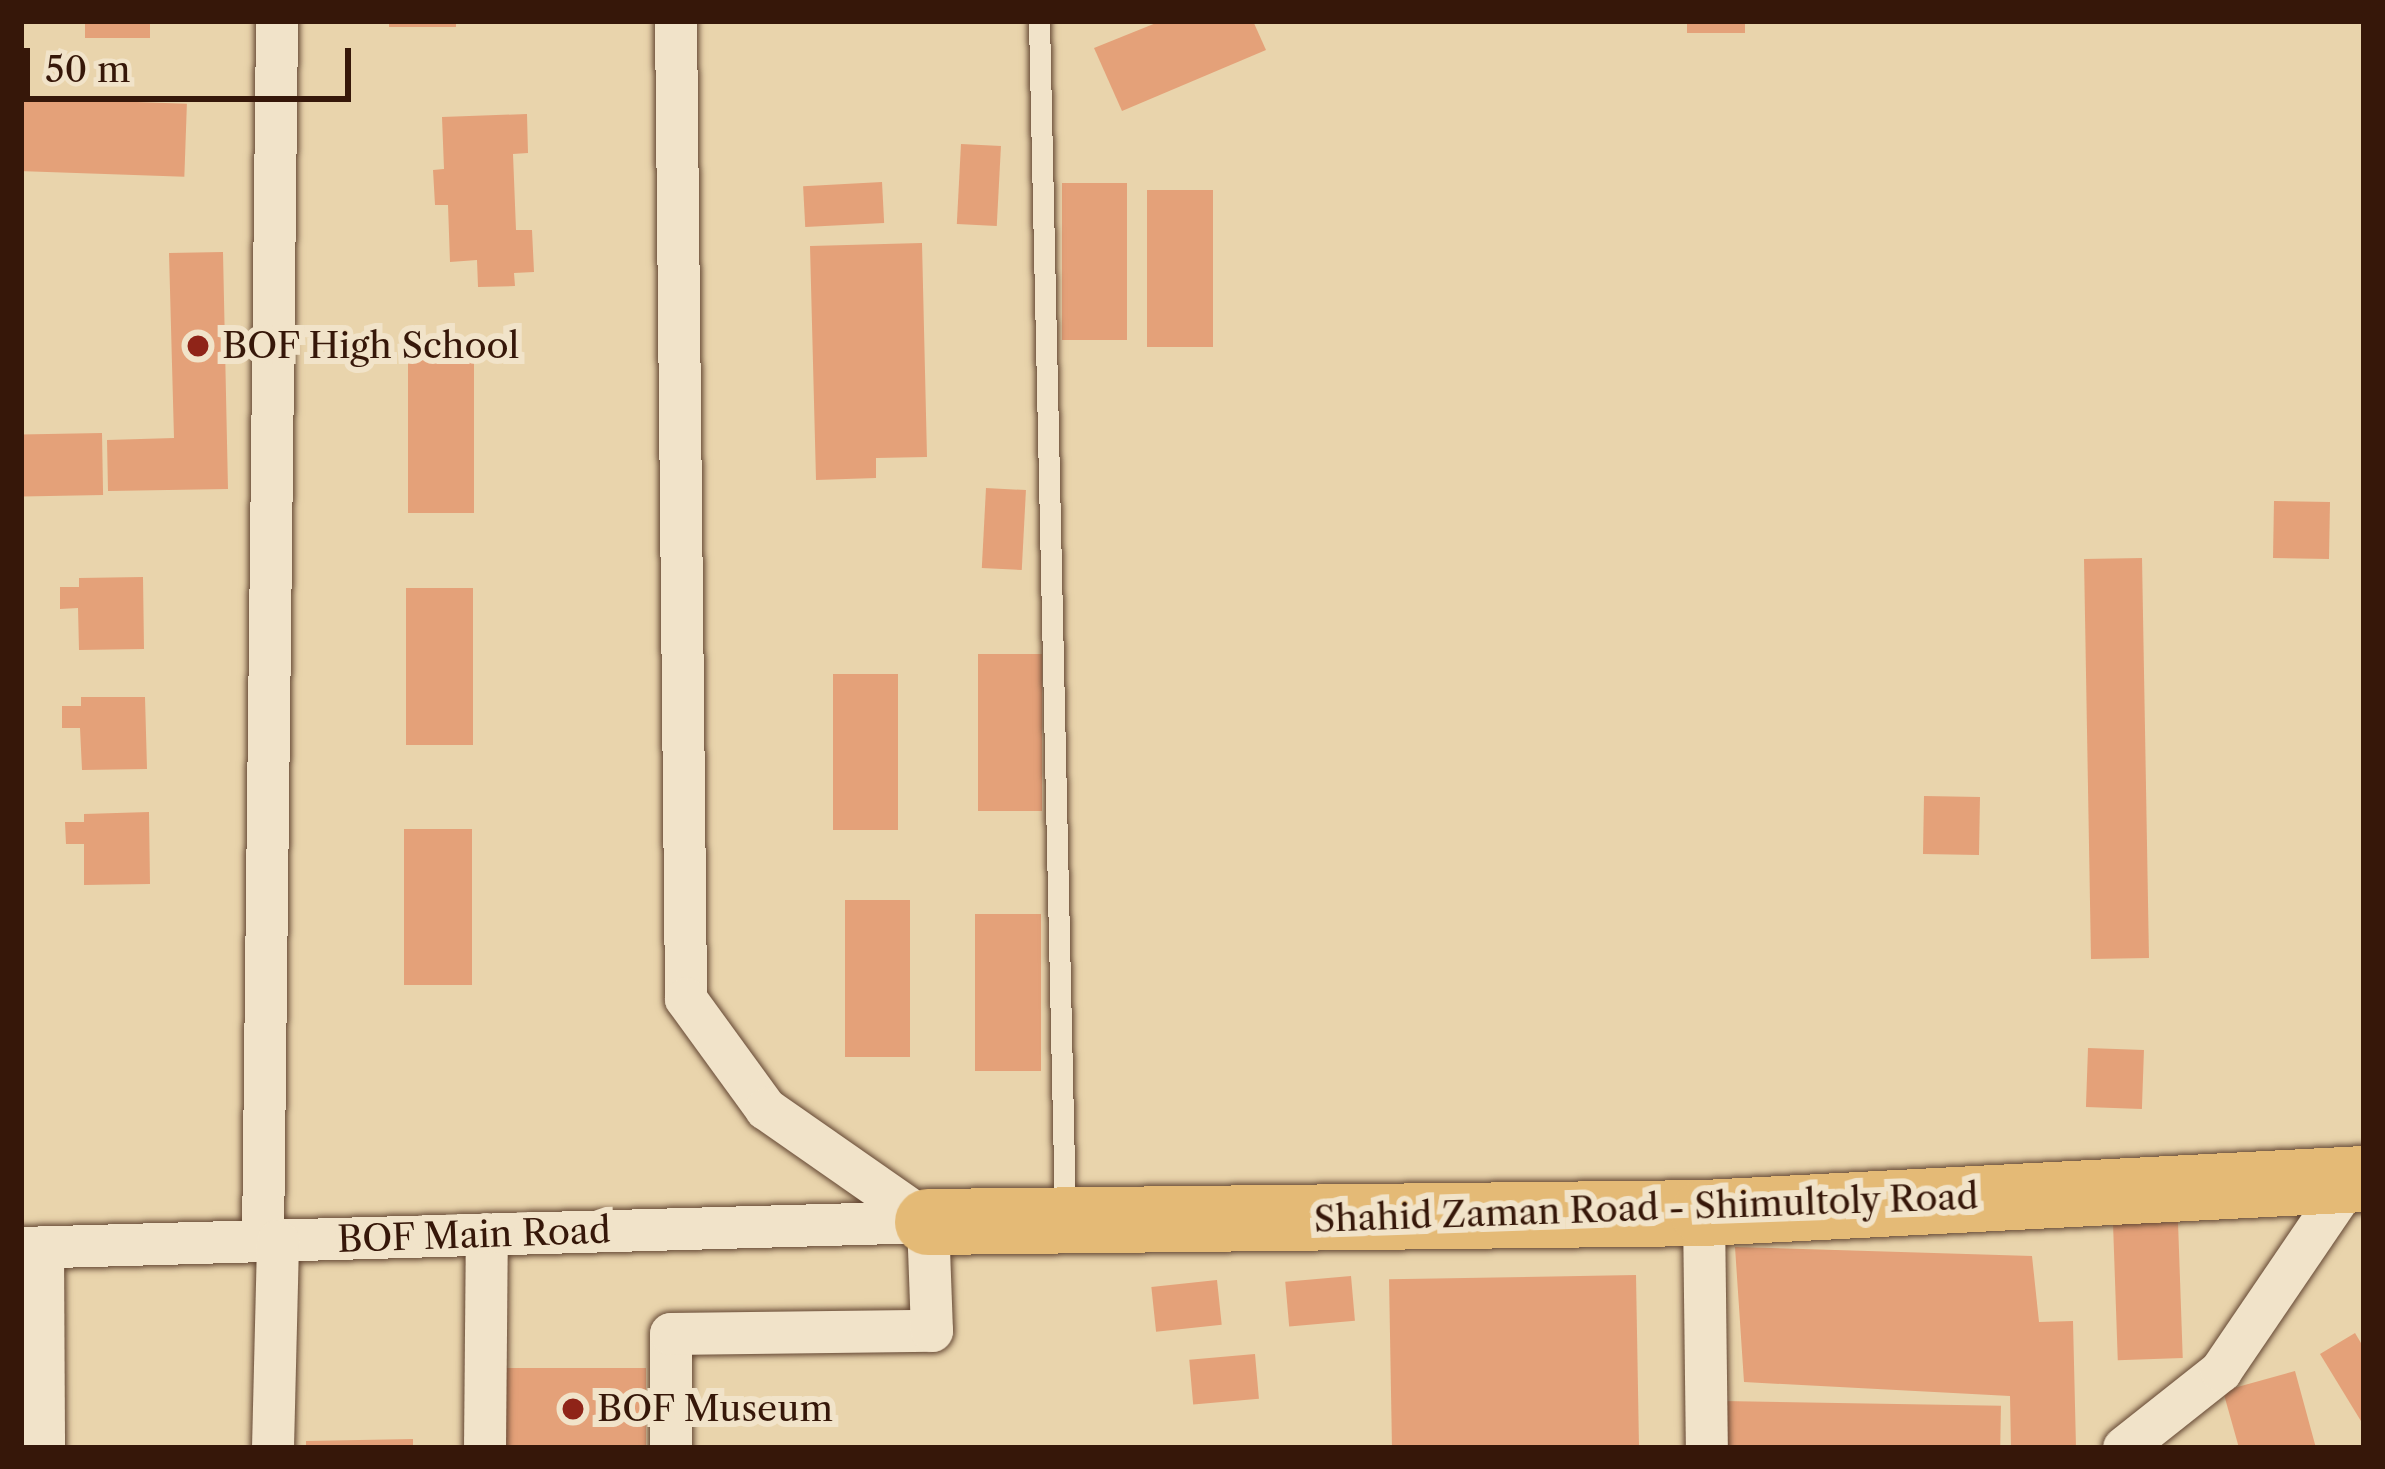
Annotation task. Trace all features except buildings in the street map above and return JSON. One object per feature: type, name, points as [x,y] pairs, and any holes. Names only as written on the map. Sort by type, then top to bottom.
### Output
[{"type":"main road","name":"Shahid Zaman Road - Shimultoly Road","points":[[928,1222],[1704,1213],[2358,1180]]},
{"type":"street","points":[[272,1448],[277,21]]},
{"type":"street","points":[[671,1448],[671,1334],[932,1331],[928,1222],[766,1108],[686,999],[676,21]]},
{"type":"street","points":[[2124,1448],[2222,1372],[2358,1180]]},
{"type":"street","points":[[1704,1213],[1707,1448]]},
{"type":"street","name":"BOF Main Road","points":[[32,1247],[928,1222]]},
{"type":"street","points":[[485,1448],[487,1234]]},
{"type":"street","points":[[32,1247],[44,1448]]},
{"type":"lane","points":[[1039,21],[1065,1220]]},
{"type":"place","name":"BOF High School","points":[[198,346]]},
{"type":"place","name":"BOF Museum","points":[[573,1409]]}]
